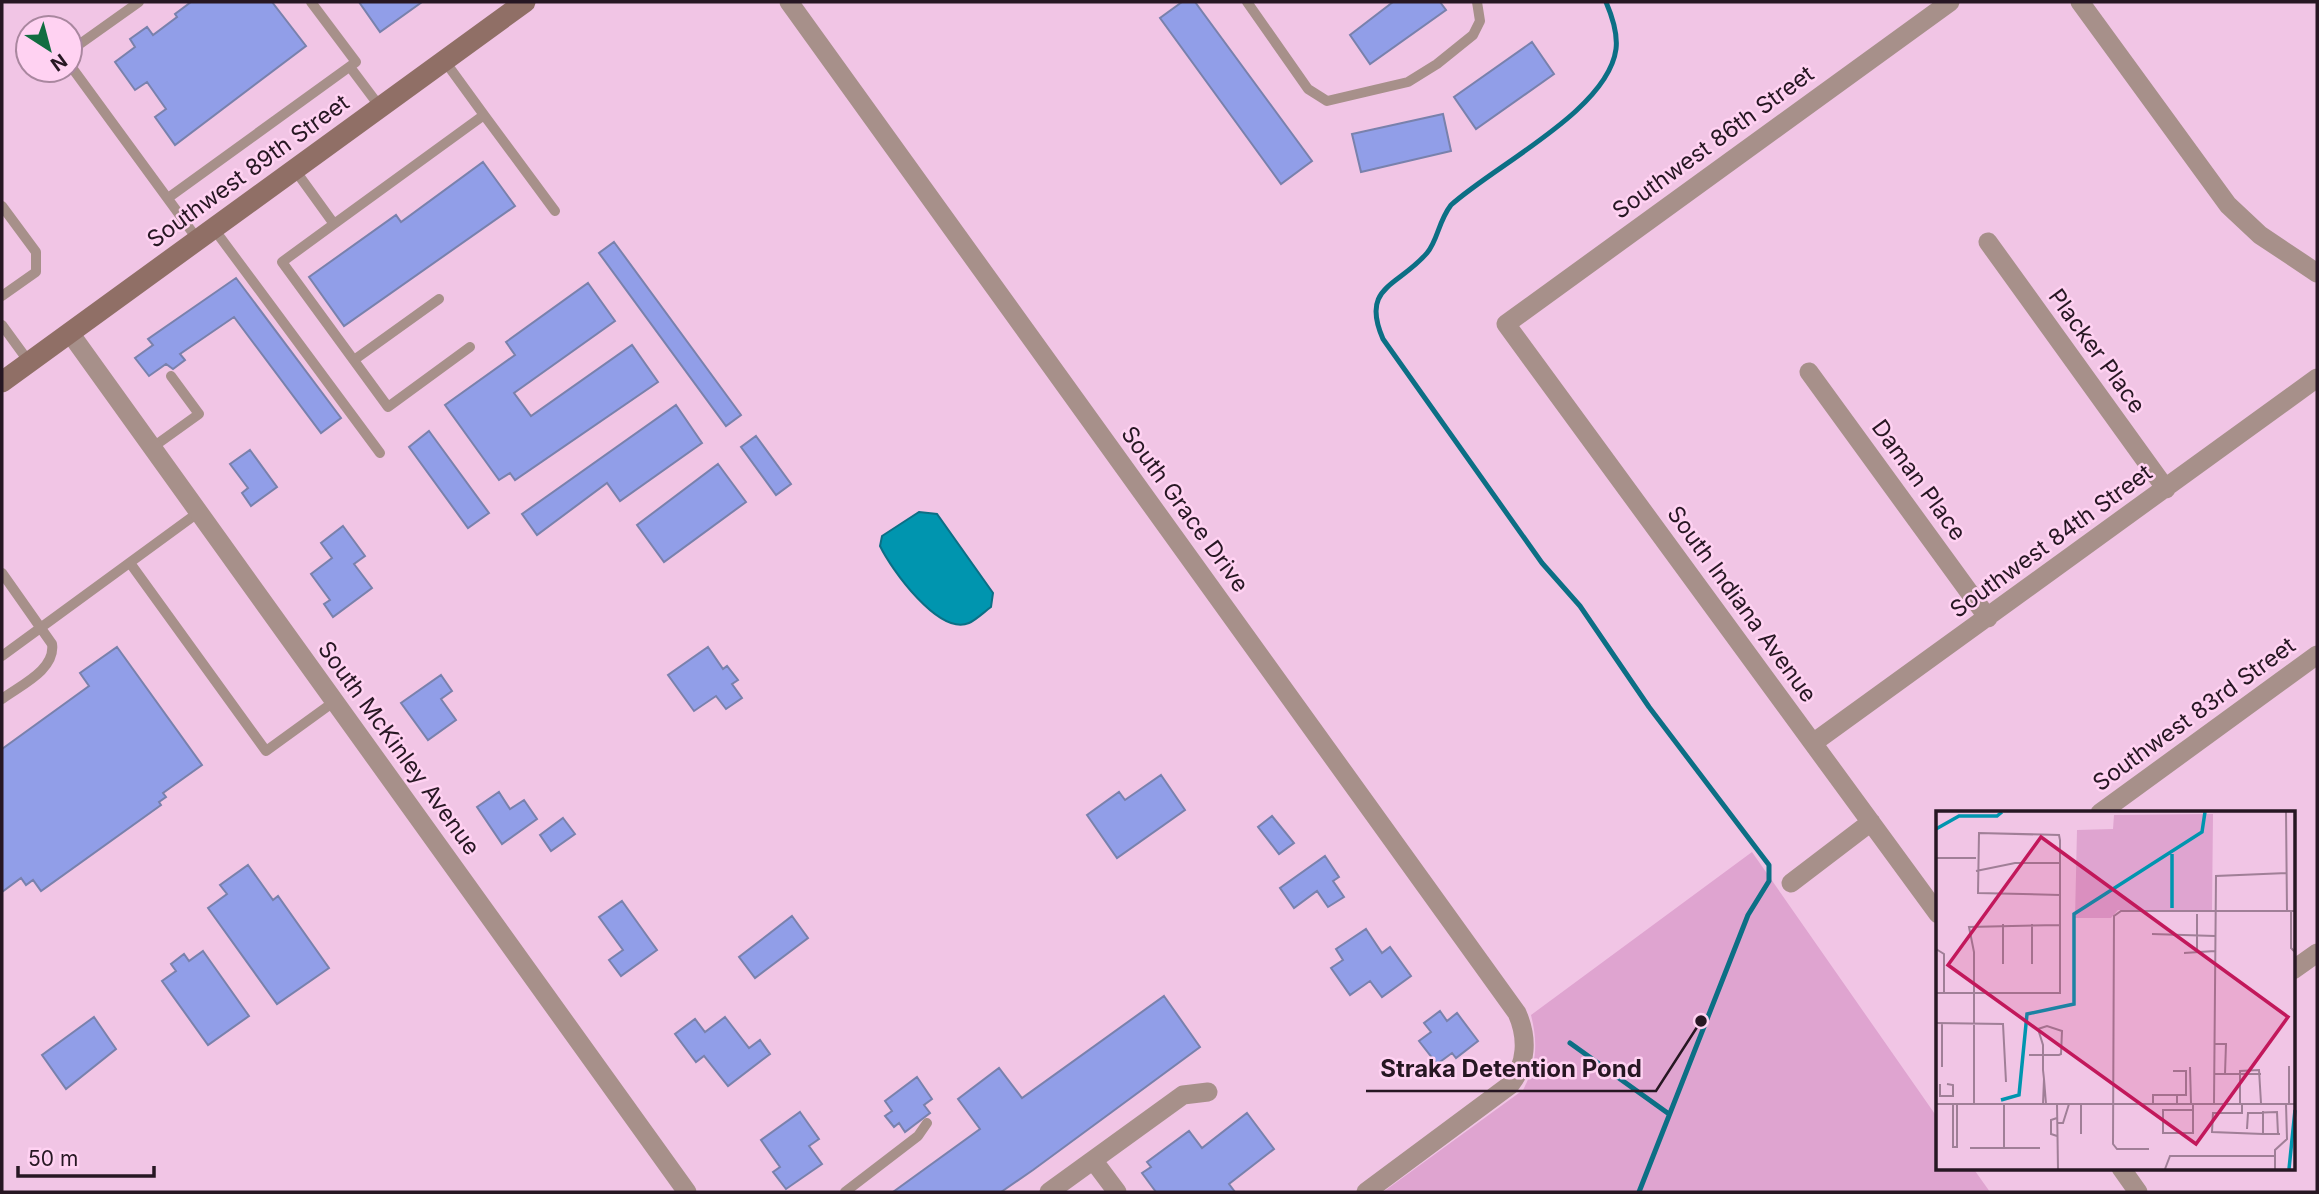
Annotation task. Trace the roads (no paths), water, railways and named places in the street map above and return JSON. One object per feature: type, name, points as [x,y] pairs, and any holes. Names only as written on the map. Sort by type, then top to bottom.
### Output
[{"type":"main road","name":"Southwest 89th Street","points":[[2,382],[525,2]]},
{"type":"street","name":"South Grace Drive","points":[[789,2],[1511,1002],[1521,1023],[1524,1051],[1518,1076],[1499,1096],[1366,1192]]},
{"type":"street","name":"Southwest 86th Street","points":[[1506,324],[1950,2]]},
{"type":"street","points":[[2080,2],[2218,194],[2253,229],[2317,273]]},
{"type":"street","name":"Placker Place","points":[[1988,242],[2166,489]]},
{"type":"street","name":"South Indiana Avenue","points":[[1506,324],[1936,913]]},
{"type":"street","name":"South McKinley Avenue","points":[[70,333],[687,1192]]},
{"type":"street","name":"Daman Place","points":[[1809,372],[1988,618]]},
{"type":"street","name":"Southwest 84th Street","points":[[1813,743],[2317,378]]},
{"type":"street","name":"Southwest 83rd Street","points":[[2103,811],[2317,655]]},
{"type":"street","points":[[1791,883],[1871,822]]},
{"type":"street","points":[[2294,969],[2317,953]]},
{"type":"street","points":[[1049,1192],[1183,1095],[1208,1092]]},
{"type":"street","points":[[1093,1160],[1117,1192]]},
{"type":"street","points":[[2122,1170],[2138,1192]]},
{"type":"lane","points":[[84,41],[139,2]]},
{"type":"lane","points":[[168,198],[356,62],[311,2]]},
{"type":"lane","points":[[1247,2],[1308,89],[1327,102],[1408,82],[1437,64],[1473,35],[1480,22],[1477,2]]},
{"type":"lane","points":[[444,61],[555,211]]},
{"type":"lane","points":[[349,66],[380,107]]},
{"type":"lane","points":[[84,84],[168,198],[205,234],[380,453]]},
{"type":"lane","points":[[470,348],[388,407],[282,262],[484,116]]},
{"type":"lane","points":[[295,169],[334,224]]},
{"type":"lane","points":[[2,206],[36,252],[36,272],[2,296]]},
{"type":"lane","points":[[354,360],[439,299]]},
{"type":"lane","points":[[2,325],[29,362]]},
{"type":"lane","points":[[153,447],[200,414],[171,376]]},
{"type":"lane","points":[[2,656],[199,512]]},
{"type":"lane","points":[[130,563],[266,751],[335,701]]},
{"type":"lane","points":[[2,573],[52,644],[50,661],[2,699]]},
{"type":"lane","points":[[845,1192],[918,1136],[927,1123]]},
{"type":"water","points":[[919,512],[937,514],[993,593],[991,607],[969,623],[957,624],[944,620],[917,598],[894,570],[880,546],[882,536]]},
{"type":"waterway","points":[[1606,2],[1615,31],[1616,49],[1608,72],[1593,93],[1547,135],[1451,205],[1427,253],[1386,289],[1379,297],[1376,308],[1383,339],[1542,563],[1580,606],[1649,707],[1769,865],[1769,881],[1748,915],[1639,1192]]},
{"type":"waterway","points":[[1570,1043],[1669,1114]]},
{"type":"place","name":"Straka Detention Pond","points":[[1701,1021]]}]
